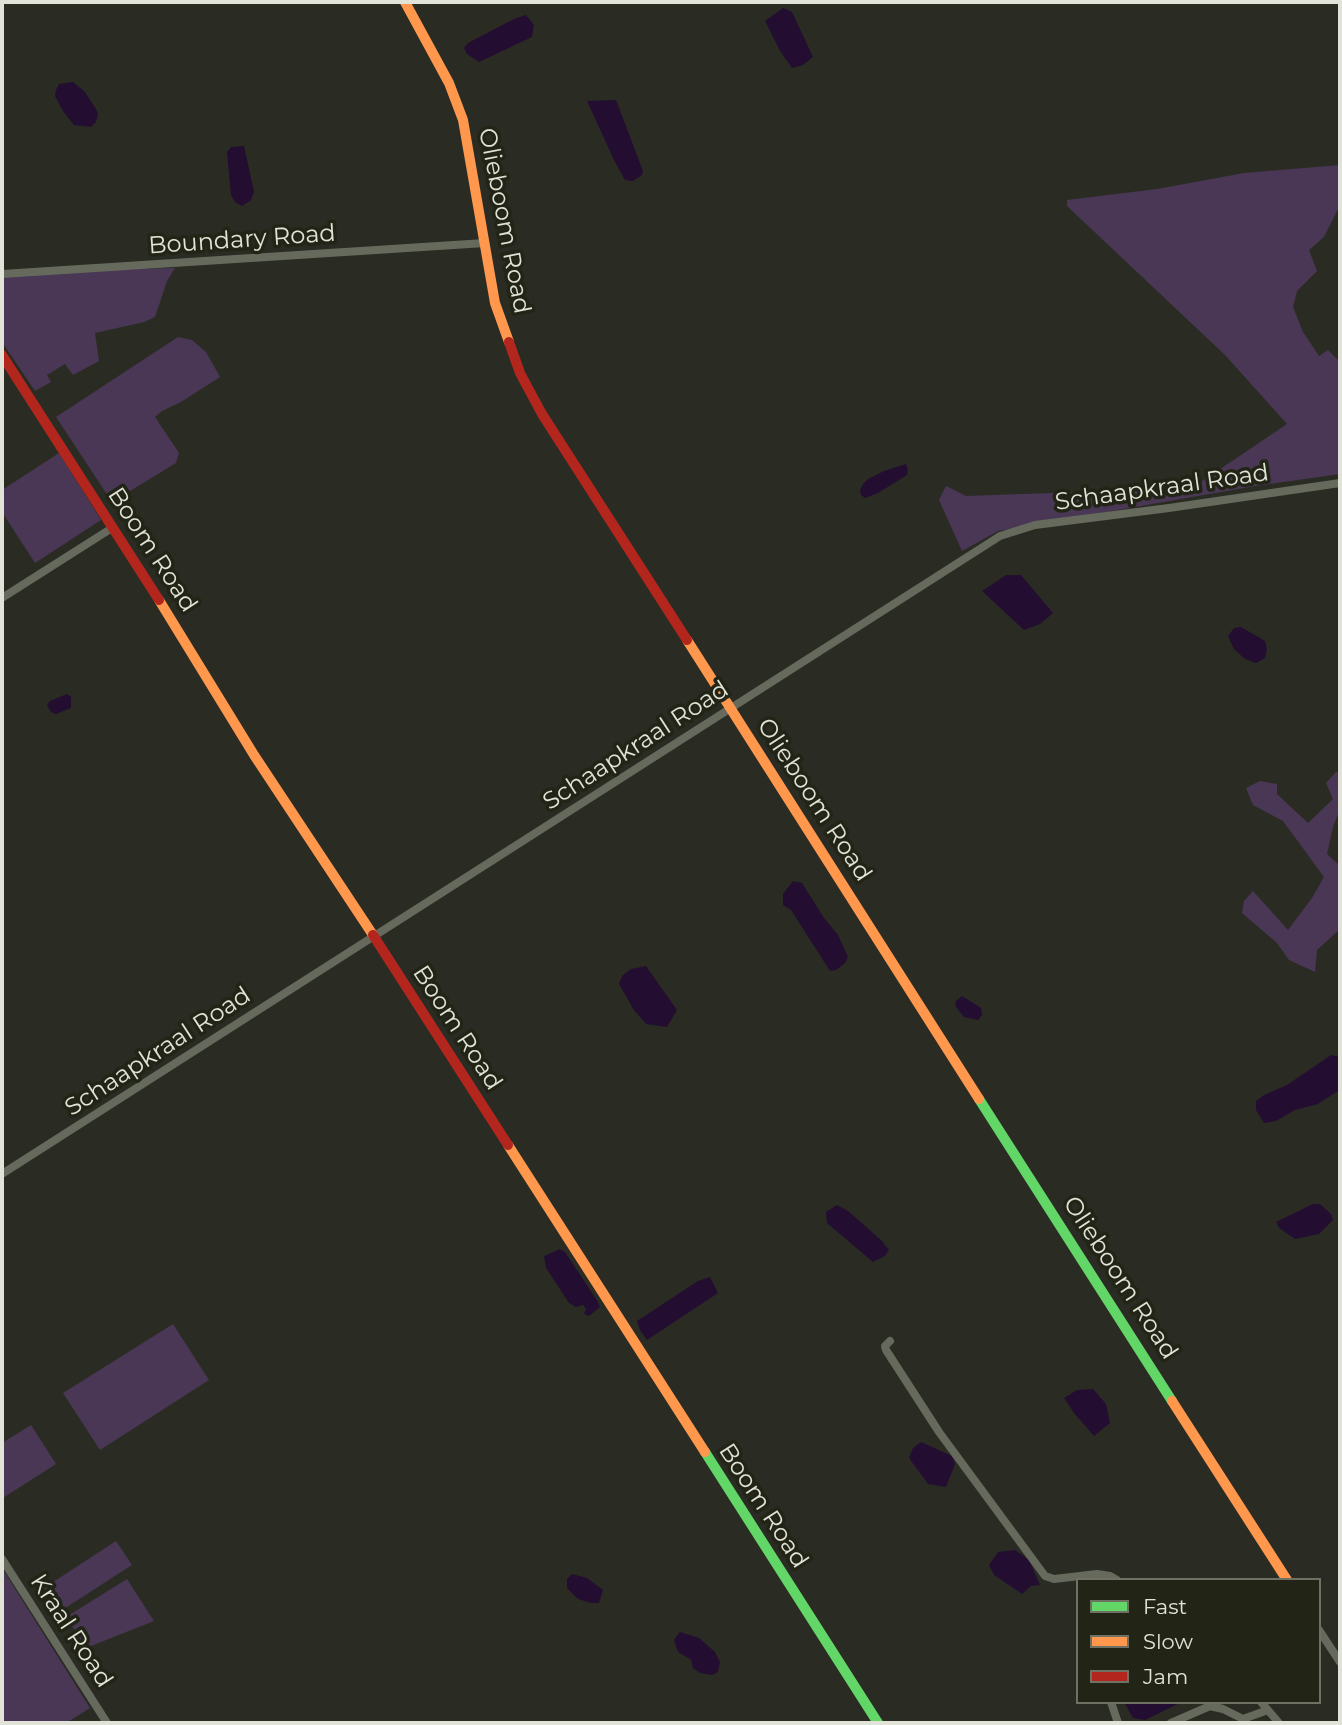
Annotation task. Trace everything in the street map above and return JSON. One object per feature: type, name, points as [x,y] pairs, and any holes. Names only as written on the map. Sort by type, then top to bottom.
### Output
[{"type":"street","name":"Olieboom Road","points":[[405,2],[449,83],[463,120],[495,303],[507,342],[549,426],[1286,1578]]},
{"type":"street","name":"Boundary Road","points":[[2,274],[485,243]]},
{"type":"street","name":"Boom Road","points":[[2,355],[189,646],[254,755],[374,937],[878,1723]]},
{"type":"street","name":"Schaapkraal Road","points":[[2,1174],[1000,536],[1035,525],[1340,482]]},
{"type":"street","points":[[2,598],[112,528]]},
{"type":"street","points":[[890,1341],[884,1346],[886,1350],[939,1432],[1045,1576],[1054,1579],[1097,1574],[1114,1578]]},
{"type":"street","name":"Kraal Road","points":[[2,1559],[107,1723]]},
{"type":"street","points":[[1321,1633],[1340,1662]]},
{"type":"street","points":[[1112,1704],[1118,1723]]},
{"type":"street","points":[[1263,1704],[1279,1723]]},
{"type":"street","points":[[1171,1723],[1210,1706],[1243,1719],[1268,1710]]},
{"type":"shaded area","points":[[783,8],[792,12],[813,57],[803,65],[792,68],[765,21]]},
{"type":"shaded area","points":[[526,15],[534,25],[532,37],[479,62],[467,54],[464,48],[468,43]]},
{"type":"shaded area","points":[[73,82],[85,92],[98,114],[91,127],[74,125],[55,96],[59,84]]},
{"type":"shaded area","points":[[616,100],[643,171],[642,175],[633,181],[625,180],[587,101]]},
{"type":"shaded area","points":[[244,146],[254,192],[251,200],[242,206],[235,202],[231,195],[227,152],[231,147]]},
{"type":"shaded area","points":[[1340,165],[1340,205],[1324,237],[1309,250],[1317,271],[1297,291],[1293,307],[1303,332],[1319,356],[1328,350],[1340,362],[1340,474],[1255,486],[998,531],[962,551],[939,500],[946,486],[966,496],[1192,488],[1287,424],[1225,355],[1067,206],[1067,200],[1157,189],[1244,173]]},
{"type":"shaded area","points":[[175,268],[167,281],[155,317],[95,333],[99,361],[73,375],[65,364],[47,375],[51,382],[35,391],[2,342],[2,277]]},
{"type":"shaded area","points":[[178,337],[192,340],[206,352],[220,377],[155,417],[179,453],[176,463],[112,502],[56,417]]},
{"type":"shaded area","points":[[59,453],[101,520],[35,563],[2,512],[2,490]]},
{"type":"shaded area","points":[[906,464],[907,475],[878,493],[865,498],[861,495],[860,490],[868,479]]},
{"type":"shaded area","points":[[1006,575],[1021,575],[1053,613],[1040,624],[1024,630],[982,591]]},
{"type":"shaded area","points":[[1241,627],[1265,641],[1265,658],[1256,663],[1245,659],[1234,649],[1228,636],[1234,628]]},
{"type":"shaded area","points":[[67,694],[71,697],[71,708],[56,714],[51,712],[47,705],[50,701]]},
{"type":"shaded area","points":[[1336,772],[1340,773],[1340,809],[1327,854],[1340,866],[1340,929],[1317,950],[1315,972],[1289,960],[1277,943],[1242,913],[1244,901],[1253,891],[1288,930],[1324,877],[1283,821],[1253,805],[1246,788],[1260,781],[1277,784],[1277,794],[1308,823],[1333,799],[1326,783]]},
{"type":"shaded area","points":[[793,881],[802,883],[838,935],[848,957],[836,970],[830,971],[791,910],[783,905],[783,894]]},
{"type":"shaded area","points":[[646,966],[677,1010],[667,1027],[646,1024],[634,1010],[619,984],[622,976],[631,969]]},
{"type":"shaded area","points":[[962,996],[981,1008],[982,1015],[978,1020],[964,1017],[956,1007],[955,1002]]},
{"type":"shaded area","points":[[1331,1055],[1340,1057],[1338,1091],[1318,1104],[1264,1123],[1256,1110],[1256,1101],[1287,1085]]},
{"type":"shaded area","points":[[1313,1204],[1320,1204],[1331,1214],[1333,1220],[1319,1234],[1295,1239],[1279,1228],[1276,1222]]},
{"type":"shaded area","points":[[837,1205],[848,1211],[881,1240],[889,1250],[885,1256],[873,1262],[827,1223],[826,1212]]},
{"type":"shaded area","points":[[560,1249],[565,1252],[598,1302],[600,1307],[589,1316],[584,1314],[586,1309],[583,1305],[576,1307],[569,1303],[546,1268],[544,1256]]},
{"type":"shaded area","points":[[710,1277],[718,1293],[647,1340],[637,1321],[698,1281]]},
{"type":"shaded area","points":[[173,1324],[209,1380],[100,1450],[63,1393]]},
{"type":"shaded area","points":[[1093,1389],[1106,1404],[1110,1423],[1094,1436],[1064,1398],[1077,1390]]},
{"type":"shaded area","points":[[31,1425],[56,1464],[3,1498],[2,1443]]},
{"type":"shaded area","points":[[921,1442],[952,1456],[955,1464],[946,1487],[928,1484],[909,1458],[913,1448]]},
{"type":"shaded area","points":[[116,1541],[132,1565],[59,1612],[44,1588]]},
{"type":"shaded area","points":[[1015,1550],[1029,1560],[1040,1585],[1031,1586],[1022,1594],[994,1575],[989,1565],[998,1552]]},
{"type":"shaded area","points":[[2,1568],[90,1708],[66,1723],[2,1723]]},
{"type":"shaded area","points":[[572,1574],[587,1578],[603,1590],[599,1603],[578,1599],[567,1588],[567,1579]]},
{"type":"shaded area","points":[[127,1579],[154,1621],[86,1648],[66,1617]]},
{"type":"shaded area","points":[[680,1632],[699,1638],[715,1652],[720,1662],[718,1672],[712,1675],[700,1673],[693,1668],[691,1660],[678,1652],[674,1640]]},
{"type":"shaded area","points":[[1125,1704],[1178,1704],[1145,1720],[1133,1718]]},
{"type":"traffic: fast","points":[[979,1099],[1172,1401]]},
{"type":"traffic: fast","points":[[705,1452],[878,1723]]},
{"type":"traffic: slow","points":[[405,2],[449,83],[463,120],[495,303],[509,342]]},
{"type":"traffic: slow","points":[[159,600],[254,755],[373,935]]},
{"type":"traffic: slow","points":[[687,640],[979,1099]]},
{"type":"traffic: slow","points":[[508,1145],[705,1452]]},
{"type":"traffic: slow","points":[[1172,1401],[1286,1578]]},
{"type":"traffic: jam","points":[[509,342],[520,373],[542,414],[687,640]]},
{"type":"traffic: jam","points":[[2,355],[159,600]]},
{"type":"traffic: jam","points":[[373,935],[508,1145]]}]
